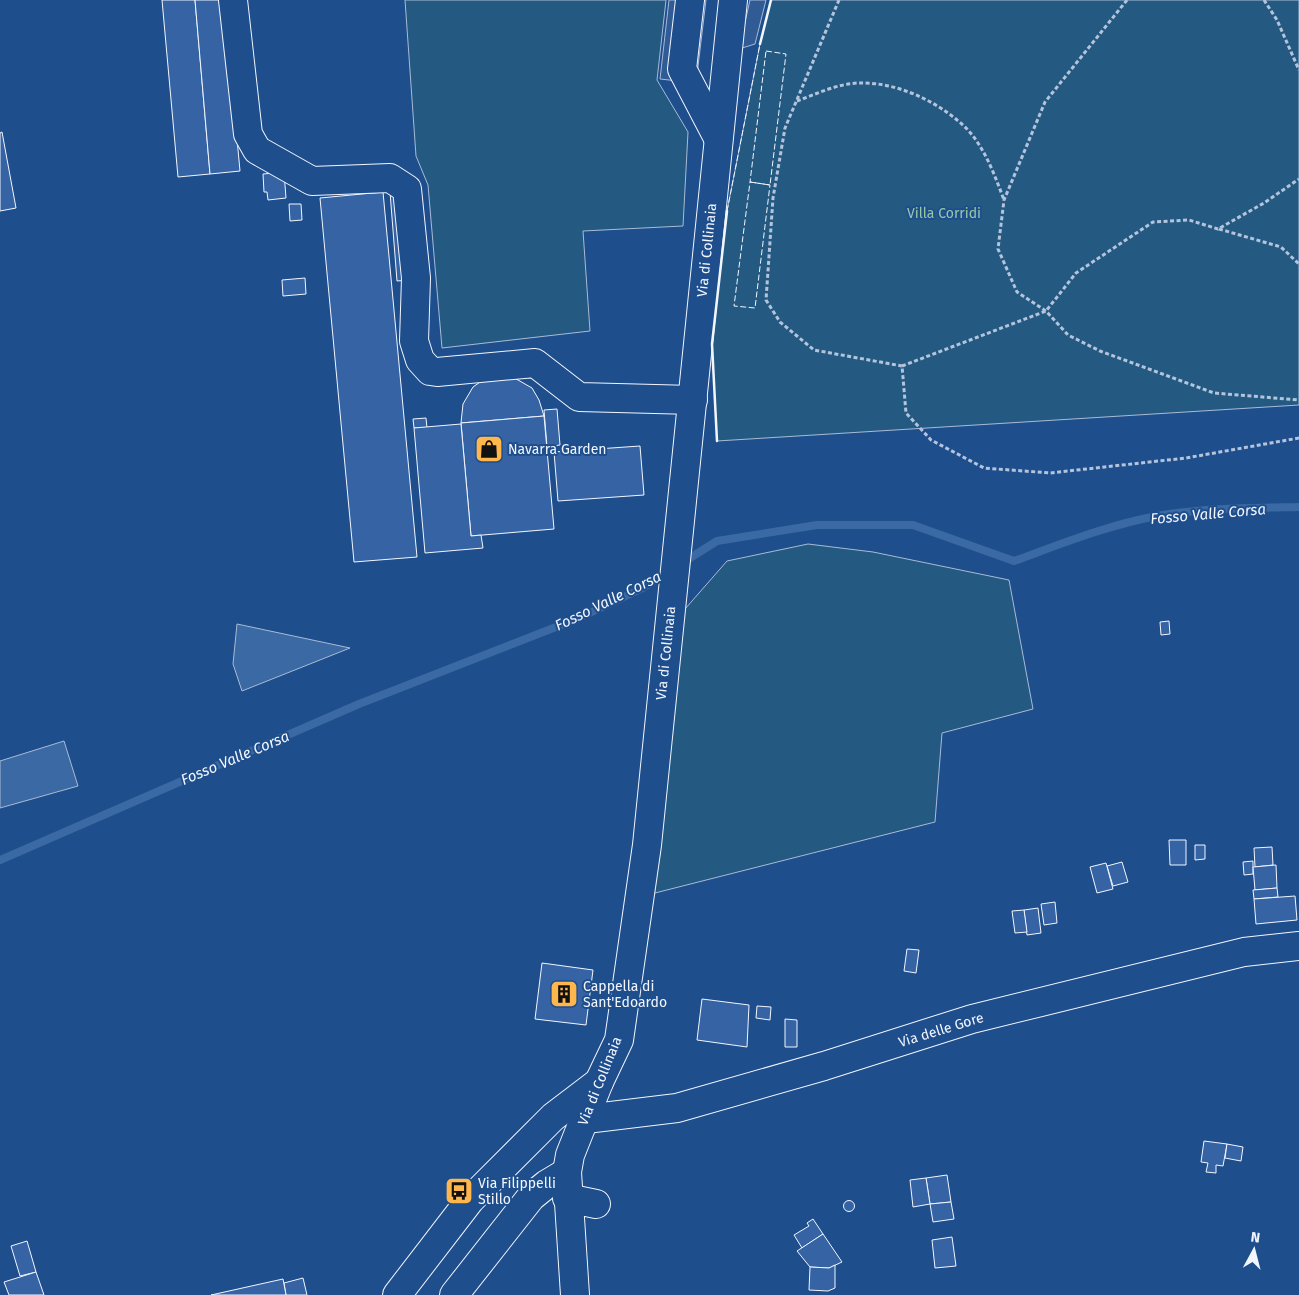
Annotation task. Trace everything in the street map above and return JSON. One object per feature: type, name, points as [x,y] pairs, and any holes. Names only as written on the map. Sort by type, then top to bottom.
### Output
[{"type":"street","points":[[233,0],[248,134],[257,150],[312,181],[390,178],[407,189],[416,278],[414,341],[420,360],[430,371],[437,372],[535,363],[579,397],[693,400]]},
{"type":"street","points":[[690,0],[682,69],[718,138]]},
{"type":"street","name":"Via di Collinaia","points":[[574,1295],[567,1185],[570,1155],[586,1119],[599,1082],[619,1040],[631,965],[647,845],[733,0]]},
{"type":"street","name":"Via delle Gore","points":[[586,1119],[677,1108],[824,1066],[972,1019],[1244,952],[1299,946]]},
{"type":"street","points":[[397,1295],[470,1200],[553,1117],[599,1082]]},
{"type":"street","points":[[454,1295],[531,1197],[547,1184],[567,1185],[596,1204]]},
{"type":"path","points":[[839,0],[785,128],[773,198],[766,300],[780,322],[814,350],[902,366],[1046,311],[1076,273],[1153,222],[1189,220],[1282,247],[1299,264]]},
{"type":"path","points":[[1128,0],[1045,102],[1004,200],[998,249],[1017,292],[1046,311],[1068,335],[1100,351],[1214,393],[1299,400]]},
{"type":"path","points":[[1264,0],[1277,20],[1299,70]]},
{"type":"path","points":[[796,101],[823,91],[858,82],[893,86],[935,105],[967,129],[991,165],[1004,200]]},
{"type":"path","points":[[1218,229],[1264,203],[1299,179]]},
{"type":"path","points":[[902,366],[906,413],[931,440],[984,468],[1050,473],[1186,458],[1299,438]]},
{"type":"green space","points":[[405,0],[666,0],[657,80],[688,132],[683,226],[583,231],[590,331],[442,348],[428,185],[416,156]]},
{"type":"green space","name":"Villa Corridi","points":[[771,0],[1299,0],[1299,405],[717,441],[712,344],[727,211],[760,44]]},
{"type":"green space","points":[[808,544],[873,552],[1009,580],[1033,709],[942,733],[935,822],[651,894],[678,617],[727,561]]},
{"type":"shaded area","points":[[669,0],[706,0],[696,83],[660,79]]},
{"type":"shaded area","points":[[750,0],[766,0],[755,44],[739,49]]},
{"type":"shaded area","points":[[237,624],[350,648],[242,691],[233,664]]},
{"type":"shaded area","points":[[64,741],[78,786],[0,808],[0,761]]},
{"type":"building","points":[[162,0],[195,0],[210,174],[178,177]]},
{"type":"building","points":[[195,0],[224,0],[240,171],[210,174]]},
{"type":"building","points":[[2,132],[16,208],[0,211],[0,133]]},
{"type":"building","points":[[284,172],[286,198],[268,200],[267,192],[264,192],[263,174]]},
{"type":"building","points":[[403,191],[409,280],[397,281],[390,192]]},
{"type":"building","points":[[383,192],[417,557],[354,562],[320,198]]},
{"type":"building","points":[[289,204],[301,204],[302,220],[290,221]]},
{"type":"building","points":[[305,278],[306,294],[283,296],[282,280]]},
{"type":"building","points":[[511,376],[532,388],[539,400],[544,416],[461,423],[463,404],[473,387],[483,380]]},
{"type":"building","points":[[557,409],[560,445],[547,447],[544,410]]},
{"type":"building","points":[[544,416],[554,529],[471,536],[461,423]]},
{"type":"building","points":[[426,418],[427,428],[414,428],[413,419]]},
{"type":"building","points":[[461,424],[471,536],[481,535],[483,548],[425,553],[414,428]]},
{"type":"building","points":[[640,446],[644,495],[558,501],[554,452]]},
{"type":"building","points":[[1169,621],[1170,634],[1161,635],[1160,622]]},
{"type":"building","points":[[1169,840],[1186,840],[1186,865],[1170,865]]},
{"type":"building","points":[[1195,845],[1205,845],[1205,859],[1195,860]]},
{"type":"building","points":[[1272,847],[1273,865],[1255,867],[1254,848]]},
{"type":"building","points":[[1253,861],[1253,874],[1244,875],[1243,862]]},
{"type":"building","points":[[1122,862],[1128,882],[1113,886],[1107,866]]},
{"type":"building","points":[[1106,863],[1113,889],[1097,893],[1090,867]]},
{"type":"building","points":[[1276,865],[1277,888],[1255,890],[1253,867]]},
{"type":"building","points":[[1277,888],[1278,897],[1254,899],[1253,890]]},
{"type":"building","points":[[1295,896],[1297,920],[1256,924],[1254,899]]},
{"type":"building","points":[[1055,902],[1057,923],[1044,925],[1041,904]]},
{"type":"building","points":[[1038,908],[1041,933],[1027,935],[1024,910]]},
{"type":"building","points":[[1024,910],[1027,932],[1015,933],[1012,911]]},
{"type":"building","points":[[907,949],[919,950],[916,973],[904,971]]},
{"type":"building","name":"Cappella di Sant'Edoardo","points":[[542,963],[593,970],[586,1025],[535,1019]]},
{"type":"building","points":[[702,999],[749,1005],[747,1047],[697,1040]]},
{"type":"building","points":[[757,1006],[771,1007],[770,1020],[756,1018]]},
{"type":"building","points":[[785,1019],[797,1020],[797,1047],[785,1047]]},
{"type":"building","points":[[1204,1141],[1227,1144],[1223,1166],[1216,1165],[1216,1173],[1206,1172],[1208,1163],[1201,1162]]},
{"type":"building","points":[[1227,1144],[1243,1147],[1241,1161],[1225,1158]]},
{"type":"building","points":[[947,1175],[951,1202],[930,1204],[926,1178]]},
{"type":"building","points":[[926,1178],[930,1204],[913,1207],[910,1180]]},
{"type":"building","points":[[849,1200],[855,1206],[849,1212],[843,1206]]},
{"type":"building","points":[[951,1202],[954,1219],[933,1222],[930,1204]]},
{"type":"building","points":[[813,1219],[823,1234],[802,1248],[794,1235],[809,1226],[807,1223]]},
{"type":"building","points":[[823,1234],[842,1262],[829,1268],[810,1267],[797,1251]]},
{"type":"building","points":[[952,1237],[956,1266],[935,1268],[932,1240]]},
{"type":"building","points":[[27,1241],[36,1272],[20,1276],[11,1246]]},
{"type":"building","points":[[835,1265],[835,1288],[828,1291],[809,1290],[810,1267],[829,1268]]},
{"type":"building","points":[[36,1272],[44,1295],[9,1295],[4,1282]]},
{"type":"building","points":[[303,1278],[307,1295],[286,1295],[284,1283]]},
{"type":"building","points":[[283,1279],[286,1295],[211,1295]]},
{"type":"waterway","name":"Fosso Valle Corsa","points":[[682,563],[717,541],[817,525],[913,525],[1014,561],[1103,530],[1157,516],[1210,510],[1299,507]]},
{"type":"waterway","name":"Fosso Valle Corsa","points":[[0,860],[359,704],[579,618],[643,588],[668,572]]},
{"type":"fence","points":[[727,211],[760,44]]},
{"type":"fence","points":[[766,51],[786,54],[770,185],[750,182],[766,51]]},
{"type":"fence","points":[[750,182],[770,185],[755,308],[734,306],[750,182]]},
{"type":"wall","points":[[760,44],[771,0]]},
{"type":"wall","points":[[717,441],[712,344],[727,211]]},
{"type":"place","name":"Navarra Garden","points":[[489,449]]},
{"type":"place","name":"Cappella di Sant'Edoardo","points":[[564,994]]},
{"type":"place","name":"Via Filippelli Stillo","points":[[459,1191]]}]
